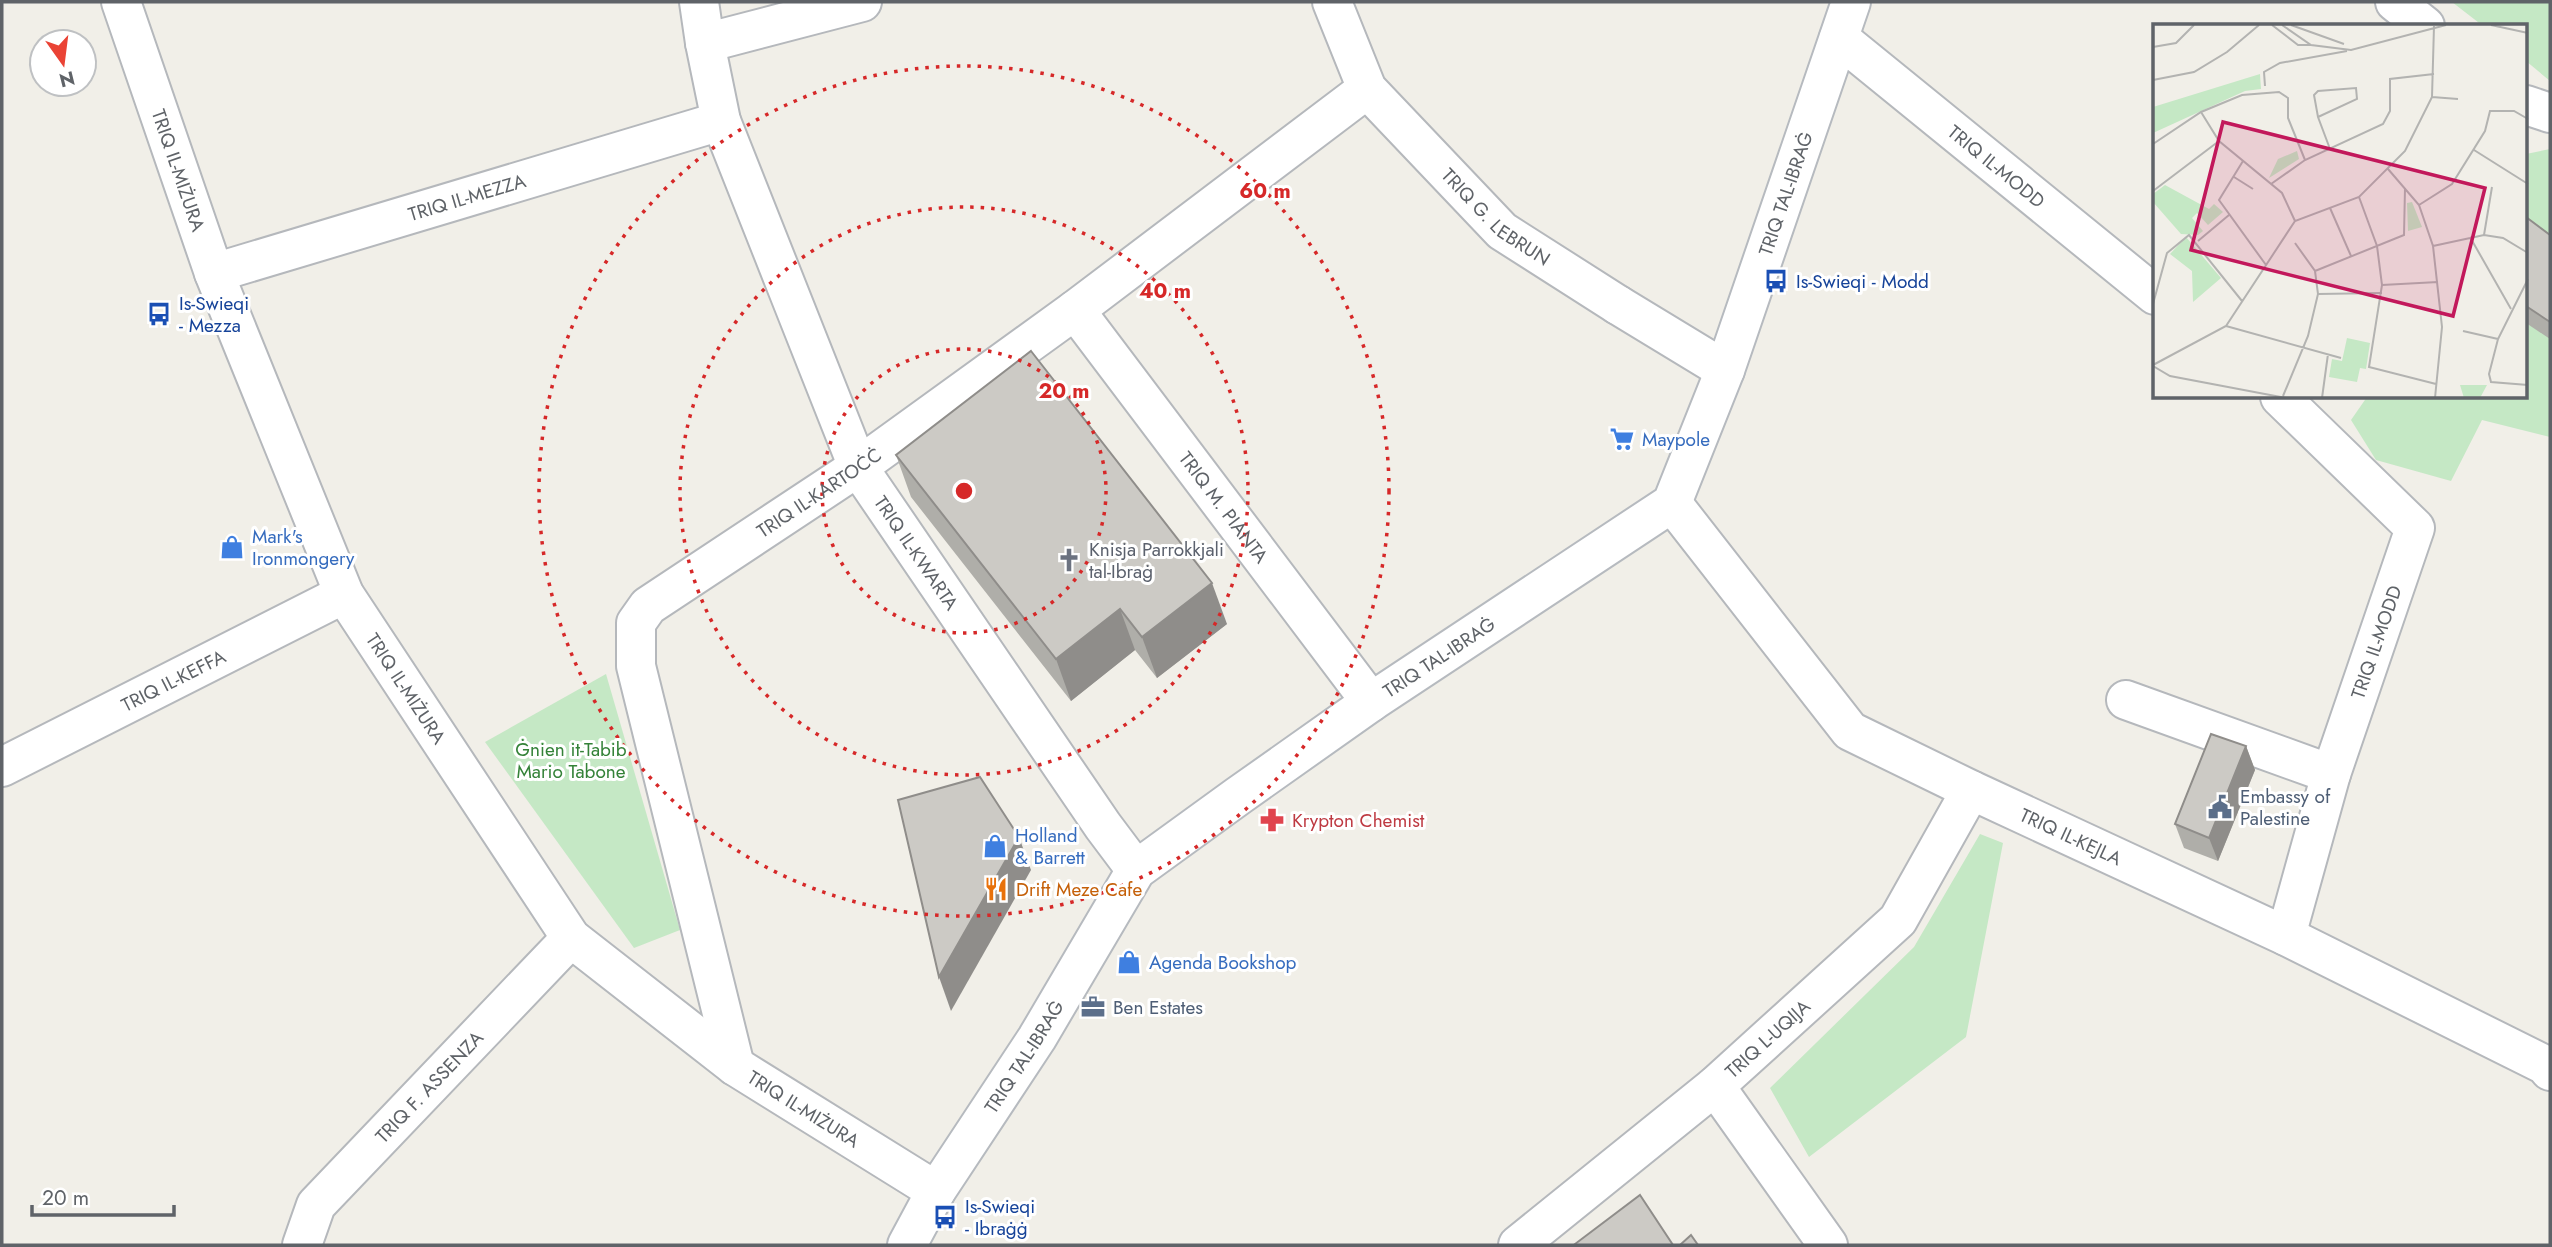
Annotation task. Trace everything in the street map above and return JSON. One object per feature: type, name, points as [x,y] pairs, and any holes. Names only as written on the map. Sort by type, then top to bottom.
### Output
[{"type":"street","name":"TRIQ IL-MIŻURA","points":[[121,2],[214,273],[344,594],[571,938],[735,1066],[936,1191]]},
{"type":"street","name":"TRIQ IL-KWARTA","points":[[699,2],[721,121],[859,467],[1103,826],[1136,870]]},
{"type":"street","points":[[705,43],[862,2]]},
{"type":"street","name":"TRIQ G. LEBRUN","points":[[1332,2],[1367,89],[1502,231],[1725,370]]},
{"type":"street","name":"TRIQ TAL-IBRAĠ","points":[[907,1245],[936,1191],[1037,1038],[1136,870],[1371,702],[1672,503],[1725,370],[1851,2]]},
{"type":"street","points":[[2395,2],[2422,24]]},
{"type":"street","name":"TRIQ IL-MODD","points":[[1839,38],[2153,293]]},
{"type":"street","name":"TRIQ IL-KARTOĊĊ","points":[[735,1066],[636,666],[636,623],[648,606],[859,467],[1075,310],[1367,89]]},
{"type":"street","points":[[2528,106],[2550,113]]},
{"type":"street","name":"TRIQ IL-MEZZA","points":[[214,273],[721,121]]},
{"type":"street","name":"TRIQ M. PIANTA","points":[[1075,310],[1371,702]]},
{"type":"street","name":"TRIQ IL-MODD","points":[[2286,936],[2331,774],[2415,528],[2289,400]]},
{"type":"street","name":"TRIQ IL-KEJLA","points":[[1672,503],[1850,731],[2549,1063]]},
{"type":"street","name":"TRIQ IL-KEFFA","points":[[8,754],[344,594]]},
{"type":"street","points":[[2126,700],[2331,774]]},
{"type":"street","name":"TRIQ L-UQIJA","points":[[1517,1245],[1715,1086],[1898,920],[1971,790]]},
{"type":"street","name":"TRIQ F. ASSENZA","points":[[302,1245],[316,1205],[571,938]]},
{"type":"street","points":[[1715,1086],[1828,1245]]},
{"type":"green space","points":[[2452,2],[2550,2],[2550,81],[2528,63],[2528,24],[2480,24]]},
{"type":"green space","points":[[2550,149],[2550,249],[2528,234],[2528,154]]},
{"type":"green space","points":[[2528,320],[2550,337],[2550,437],[2482,420],[2451,481],[2376,460],[2351,420],[2366,399],[2528,399]]},
{"type":"green space","name":"Ġnien it-Tabib Mario Tabone","points":[[606,674],[680,930],[634,948],[485,742]]},
{"type":"green space","points":[[1980,834],[2003,843],[1966,1037],[1809,1157],[1770,1088],[1914,947]]},
{"type":"building","points":[[2528,218],[2550,235],[2550,322],[2528,307]]},
{"type":"building","name":"Knisja Parrokkjali tal-Ibraġ","points":[[1031,351],[1212,583],[1142,637],[1120,609],[1056,659],[896,455]]},
{"type":"building","points":[[2211,734],[2246,746],[2209,838],[2175,824]]},
{"type":"building","points":[[980,777],[1019,837],[939,977],[898,800]]},
{"type":"building","points":[[1640,1195],[1673,1245],[1575,1244]]},
{"type":"building","points":[[1691,1235],[1698,1245],[1680,1245]]},
{"type":"place","name":"Is-Swieqi - Modd","points":[[1776,281]]},
{"type":"place","name":"Is-Swieqi - Mezza","points":[[159,314]]},
{"type":"place","name":"Maypole","points":[[1622,439]]},
{"type":"place","name":"Mark's Ironmongery","points":[[232,547]]},
{"type":"place","name":"Knisja Parrokkjali tal-Ibraġ","points":[[1069,560]]},
{"type":"place","name":"Embassy of Palestine","points":[[2220,807]]},
{"type":"place","name":"Krypton Chemist","points":[[1272,820]]},
{"type":"place","name":"Holland & Barrett","points":[[995,846]]},
{"type":"place","name":"Drift Meze Cafe","points":[[996,889]]},
{"type":"place","name":"Agenda Bookshop","points":[[1129,962]]},
{"type":"place","name":"Ben Estates","points":[[1093,1007]]},
{"type":"place","name":"Is-Swieqi - Ibraġġ","points":[[945,1217]]}]
